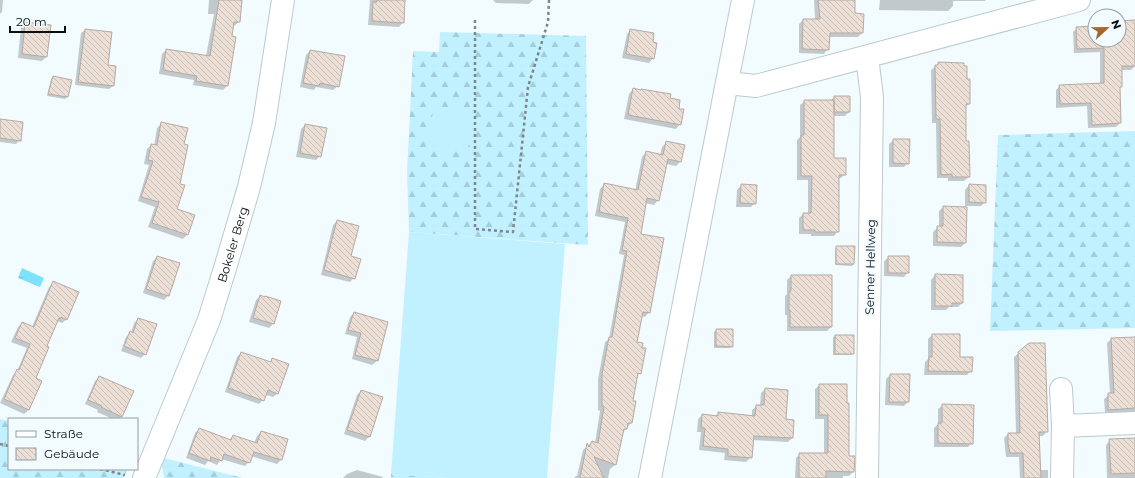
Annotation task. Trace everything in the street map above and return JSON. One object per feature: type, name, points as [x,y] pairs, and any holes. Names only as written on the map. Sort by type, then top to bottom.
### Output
[{"type":"street","name":"Bokeler Berg","points":[[137,477],[209,320],[226,265],[264,123],[283,0]]},
{"type":"street","points":[[650,478],[743,0]]},
{"type":"street","points":[[727,82],[756,86],[1079,0]]},
{"type":"street","name":"Senner Hellweg","points":[[867,57],[872,97],[867,478]]},
{"type":"street","points":[[1060,389],[1062,478]]},
{"type":"street","points":[[1062,426],[1135,422]]},
{"type":"path","points":[[475,20],[474,230],[513,232],[528,87],[548,22],[549,0]]},
{"type":"path","points":[[105,470],[137,477]]},
{"type":"green space","points":[[440,32],[586,36],[588,245],[409,232],[407,173],[413,51],[439,52]]},
{"type":"green space","points":[[433,106],[472,109],[468,151],[430,148]]},
{"type":"green space","points":[[1135,131],[1135,328],[990,331],[998,135]]},
{"type":"green space","points":[[409,232],[565,244],[547,478],[448,478],[391,474]]},
{"type":"green space","points":[[0,419],[8,421],[8,470],[127,470],[123,478],[0,478]]},
{"type":"green space","points":[[164,458],[243,478],[164,478],[162,466]]},
{"type":"green space","points":[[391,474],[448,478],[391,478]]},
{"type":"water","points":[[22,268],[44,278],[40,287],[18,278]]},
{"type":"building","points":[[219,0],[242,0],[240,22],[234,22],[232,36],[236,37],[228,86],[196,81],[197,76],[163,70],[166,49],[210,56]]},
{"type":"building","points":[[377,0],[405,0],[404,23],[372,21],[373,2],[377,2]]},
{"type":"building","points":[[818,0],[855,0],[855,13],[864,14],[863,33],[830,33],[829,50],[802,49],[803,19],[820,19]]},
{"type":"building","points":[[1127,20],[1135,20],[1135,66],[1122,66],[1122,87],[1120,87],[1121,123],[1092,125],[1091,103],[1060,104],[1059,85],[1104,83],[1104,48],[1127,48]]},
{"type":"building","points":[[25,22],[51,25],[47,57],[22,54]]},
{"type":"building","points":[[1087,26],[1087,48],[1104,48],[1077,49],[1076,27]]},
{"type":"building","points":[[85,29],[112,32],[108,65],[116,66],[114,86],[78,82]]},
{"type":"building","points":[[630,29],[654,33],[653,42],[657,43],[654,59],[626,54]]},
{"type":"building","points":[[310,50],[345,56],[339,87],[320,83],[319,86],[303,83]]},
{"type":"building","points":[[938,62],[964,63],[964,66],[967,66],[967,79],[970,79],[970,104],[966,104],[966,141],[969,141],[970,177],[952,177],[952,174],[941,175],[940,119],[936,119],[935,65],[938,65]]},
{"type":"building","points":[[53,76],[72,80],[68,97],[48,94]]},
{"type":"building","points":[[633,88],[671,94],[670,98],[680,100],[679,109],[684,109],[681,125],[628,115]]},
{"type":"building","points":[[834,96],[850,96],[850,112],[834,112]]},
{"type":"building","points":[[804,100],[834,100],[834,158],[846,158],[846,175],[839,175],[839,232],[815,232],[815,230],[803,230],[803,213],[811,213],[812,176],[801,176],[801,135],[804,135]]},
{"type":"building","points":[[0,119],[23,122],[21,141],[0,138]]},
{"type":"building","points":[[161,122],[188,128],[184,144],[188,145],[180,184],[185,185],[177,209],[195,215],[188,235],[152,223],[159,202],[141,197],[153,161],[148,160],[151,144],[157,145]]},
{"type":"building","points":[[305,124],[327,128],[321,157],[300,153]]},
{"type":"building","points":[[893,139],[910,139],[909,164],[893,163]]},
{"type":"building","points":[[666,141],[685,145],[681,162],[668,159],[659,201],[647,198],[641,234],[664,238],[650,313],[643,312],[637,342],[643,343],[642,348],[646,348],[641,374],[638,373],[633,401],[636,401],[632,423],[628,423],[627,429],[624,429],[616,465],[594,457],[604,478],[580,478],[587,443],[589,447],[592,441],[598,443],[604,407],[602,406],[602,374],[609,337],[612,337],[627,251],[622,250],[628,218],[599,212],[604,183],[638,190],[646,151],[663,155]]},
{"type":"building","points":[[741,184],[757,185],[756,204],[740,203]]},
{"type":"building","points":[[969,184],[986,185],[986,203],[969,202]]},
{"type":"building","points":[[943,206],[967,207],[966,243],[937,242],[937,226],[943,226]]},
{"type":"building","points":[[337,220],[359,226],[351,256],[361,259],[355,279],[324,270]]},
{"type":"building","points":[[836,246],[855,246],[854,264],[836,264]]},
{"type":"building","points":[[157,256],[180,263],[169,296],[146,289]]},
{"type":"building","points":[[888,256],[909,256],[909,273],[888,273]]},
{"type":"building","points":[[935,274],[963,275],[963,303],[952,303],[952,306],[935,306]]},
{"type":"building","points":[[791,275],[832,275],[832,327],[790,327],[789,291],[791,291]]},
{"type":"building","points":[[53,281],[79,292],[67,320],[61,317],[60,319],[59,318],[47,346],[49,347],[36,378],[42,381],[29,410],[4,399],[30,344],[15,338],[22,322],[34,327]]},
{"type":"building","points":[[260,295],[281,301],[274,324],[253,318]]},
{"type":"building","points":[[354,312],[388,322],[378,361],[355,355],[361,333],[348,330]]},
{"type":"building","points":[[138,318],[157,324],[146,355],[124,346],[130,331],[133,333]]},
{"type":"building","points":[[716,329],[733,329],[733,347],[716,346]]},
{"type":"building","points":[[932,334],[960,334],[960,357],[973,357],[972,372],[928,371],[929,357],[932,357]]},
{"type":"building","points":[[835,335],[854,335],[854,354],[835,354]]},
{"type":"building","points":[[1135,337],[1135,408],[1108,410],[1108,393],[1114,393],[1111,338]]},
{"type":"building","points":[[1029,343],[1045,343],[1048,432],[1039,432],[1041,478],[1024,478],[1023,453],[1010,453],[1008,444],[1008,433],[1020,433],[1018,352]]},
{"type":"building","points":[[241,352],[271,362],[272,358],[289,364],[278,394],[268,390],[264,401],[228,388]]},
{"type":"building","points":[[890,374],[910,374],[909,402],[889,402]]},
{"type":"building","points":[[99,376],[134,391],[122,417],[88,400]]},
{"type":"building","points":[[819,384],[847,384],[847,403],[849,403],[849,456],[855,456],[854,472],[826,471],[826,478],[799,478],[799,453],[828,453],[828,415],[819,415]]},
{"type":"building","points":[[765,388],[788,390],[786,419],[794,420],[793,438],[754,436],[752,458],[728,456],[728,449],[703,446],[705,428],[701,428],[702,414],[718,416],[718,412],[755,416],[756,405],[764,405]]},
{"type":"building","points":[[361,390],[383,397],[370,437],[347,430]]},
{"type":"building","points":[[942,404],[974,405],[973,444],[938,443],[938,423],[942,423]]},
{"type":"building","points":[[199,428],[231,440],[233,435],[257,443],[261,431],[288,439],[282,460],[254,452],[250,463],[224,454],[222,461],[211,457],[210,461],[189,453]]},
{"type":"building","points":[[1135,438],[1135,473],[1111,474],[1109,439]]}]
